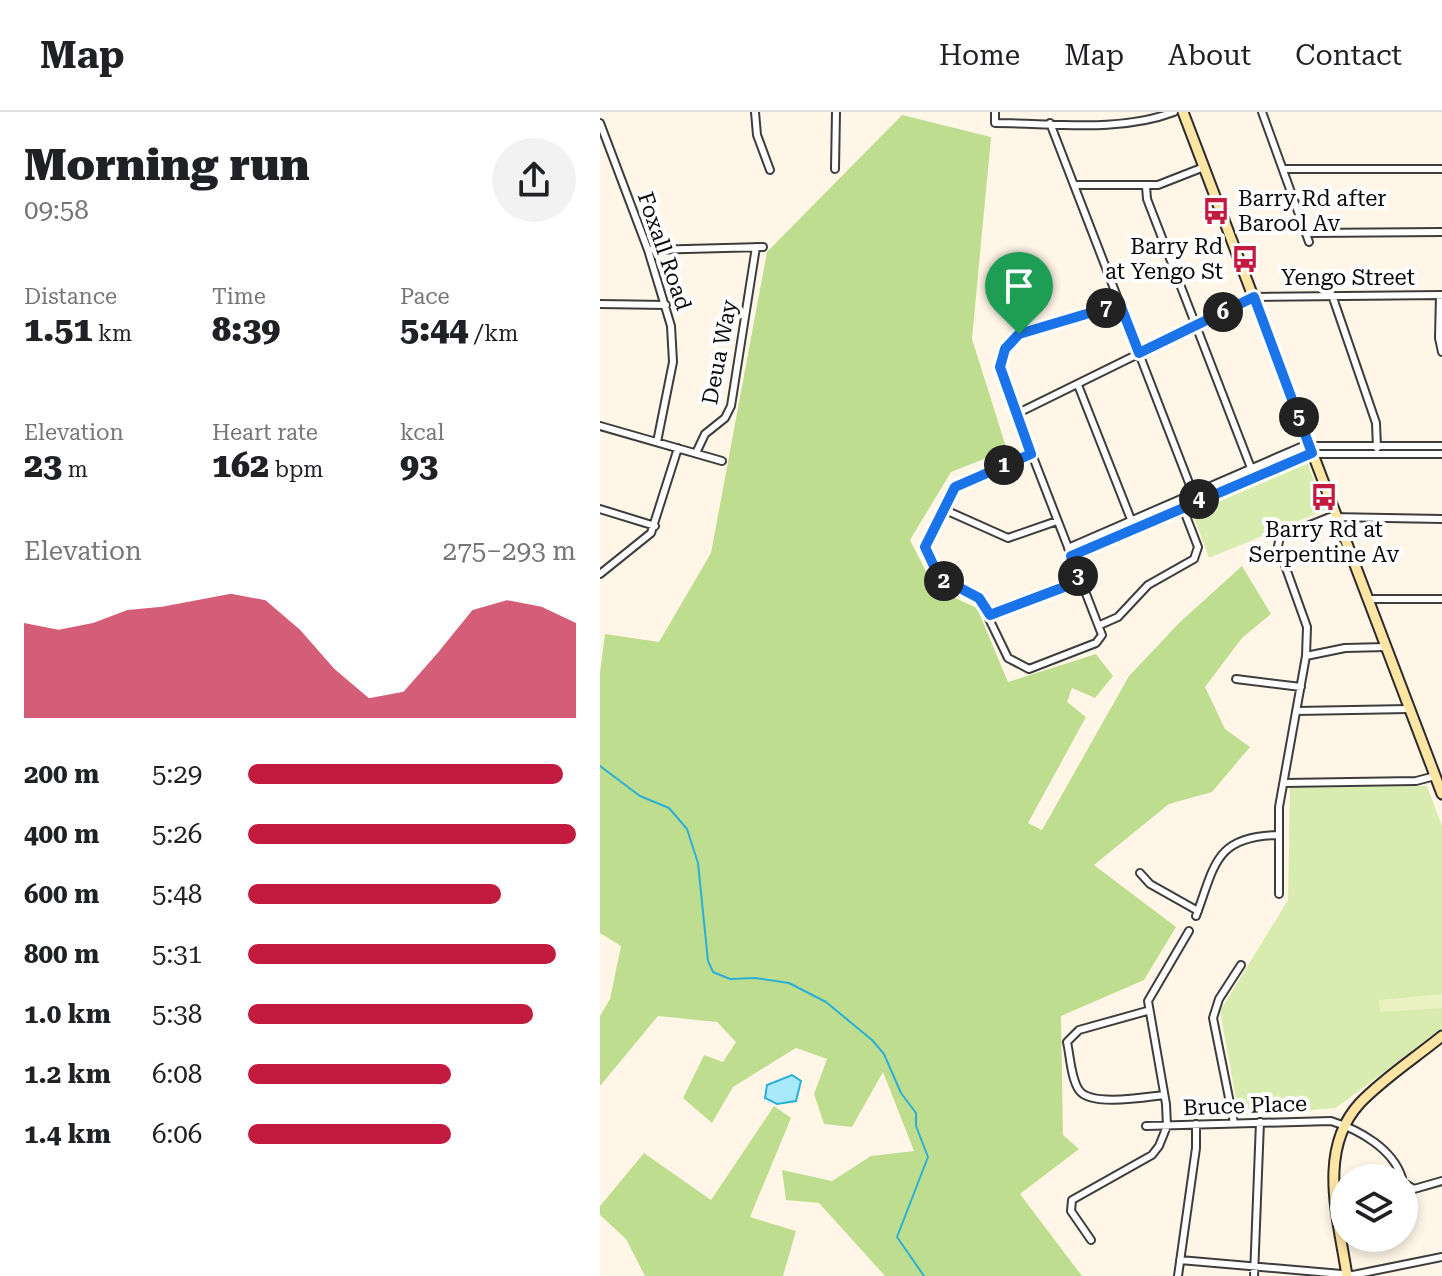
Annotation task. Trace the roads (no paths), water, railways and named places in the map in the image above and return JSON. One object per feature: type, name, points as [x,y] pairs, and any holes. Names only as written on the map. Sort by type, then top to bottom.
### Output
[{"type":"street","points":[[755,112],[757,135],[770,170]]},
{"type":"street","points":[[835,169],[836,112]]},
{"type":"street","points":[[995,112],[995,123],[1132,123],[1174,112]]},
{"type":"street","points":[[1183,112],[1442,793]]},
{"type":"street","points":[[1262,112],[1309,242]]},
{"type":"street","name":"Foxall Road","points":[[600,123],[666,305],[673,362],[657,442]]},
{"type":"street","points":[[1050,123],[1195,497]]},
{"type":"street","points":[[1075,185],[1162,184],[1204,167]]},
{"type":"street","points":[[1284,169],[1442,169]]},
{"type":"street","points":[[1146,186],[1147,199],[1252,471]]},
{"type":"street","points":[[1307,233],[1442,232]]},
{"type":"street","name":"Deua Way","points":[[648,250],[760,247],[731,406],[725,418],[705,434],[696,453]]},
{"type":"street","points":[[1332,295],[1376,423],[1377,454]]},
{"type":"street","points":[[1441,295],[1439,338],[1442,352]]},
{"type":"street","name":"Yengo Street","points":[[1254,297],[1441,295]]},
{"type":"street","points":[[1016,414],[1254,297]]},
{"type":"street","points":[[600,304],[666,305]]},
{"type":"street","points":[[1031,454],[961,482],[943,509],[925,547],[935,571],[945,583],[979,598],[990,615],[1008,658],[1029,669],[1101,638],[1100,625],[1080,581],[1000,367],[1009,342],[1019,334],[1120,304]]},
{"type":"street","points":[[1078,385],[1134,525]]},
{"type":"street","points":[[600,426],[722,461]]},
{"type":"street","points":[[1069,552],[1252,471],[1311,450],[1377,445],[1442,446]]},
{"type":"street","points":[[600,574],[639,544],[655,526],[678,448]]},
{"type":"street","points":[[1311,450],[1442,454]]},
{"type":"street","points":[[1100,625],[1118,617],[1148,585],[1194,559],[1198,547],[1181,503]]},
{"type":"street","points":[[600,509],[655,526]]},
{"type":"street","points":[[943,509],[1008,538],[1057,521]]},
{"type":"street","points":[[1279,894],[1278,835],[1306,656],[1304,614],[1278,546],[1280,537],[1330,517],[1338,520],[1442,519]]},
{"type":"street","points":[[990,615],[1080,581]]},
{"type":"street","points":[[1368,599],[1442,599]]},
{"type":"street","points":[[1306,656],[1345,648],[1386,647]]},
{"type":"street","points":[[1236,679],[1301,687]]},
{"type":"street","points":[[1296,711],[1399,712],[1409,709]]},
{"type":"street","points":[[1284,783],[1416,781],[1436,776]]},
{"type":"street","points":[[1140,873],[1150,884],[1197,913],[1212,868],[1227,847],[1251,836],[1278,835]]},
{"type":"street","points":[[1091,1240],[1071,1211],[1072,1200],[1152,1155],[1167,1126],[1147,1011],[1150,993],[1189,931]]},
{"type":"street","points":[[1234,1123],[1213,1018],[1219,999],[1241,965]]},
{"type":"street","points":[[1147,1011],[1079,1030],[1067,1042],[1077,1089],[1086,1097],[1124,1100],[1164,1095]]},
{"type":"street","points":[[1347,1275],[1334,1179],[1335,1153],[1344,1126],[1367,1097],[1442,1036]]},
{"type":"street","name":"Bruce Place","points":[[1146,1126],[1319,1120],[1344,1126]]},
{"type":"street","points":[[1254,1276],[1260,1122]]},
{"type":"street","points":[[1178,1276],[1196,1148],[1196,1124]]},
{"type":"street","points":[[1344,1126],[1395,1159],[1397,1164]]},
{"type":"street","points":[[1418,1188],[1442,1181]]},
{"type":"street","points":[[1180,1260],[1347,1275],[1403,1267],[1442,1257]]},
{"type":"water","points":[[792,1075],[801,1081],[796,1101],[777,1104],[765,1098],[767,1085]]},
{"type":"waterway","points":[[600,766],[640,796],[669,808],[687,829],[698,863],[708,961],[713,972],[730,979],[755,978],[789,983],[826,1002],[872,1040],[884,1054],[901,1093],[916,1113],[916,1126],[928,1157],[897,1237],[924,1276]]},
{"type":"place","name":"Barry Rd after Barool Av","points":[[1216,211]]},
{"type":"place","name":"Barry Rd at Yengo St","points":[[1245,259]]},
{"type":"place","name":"Barry Rd at Serpentine Av","points":[[1324,497]]}]
